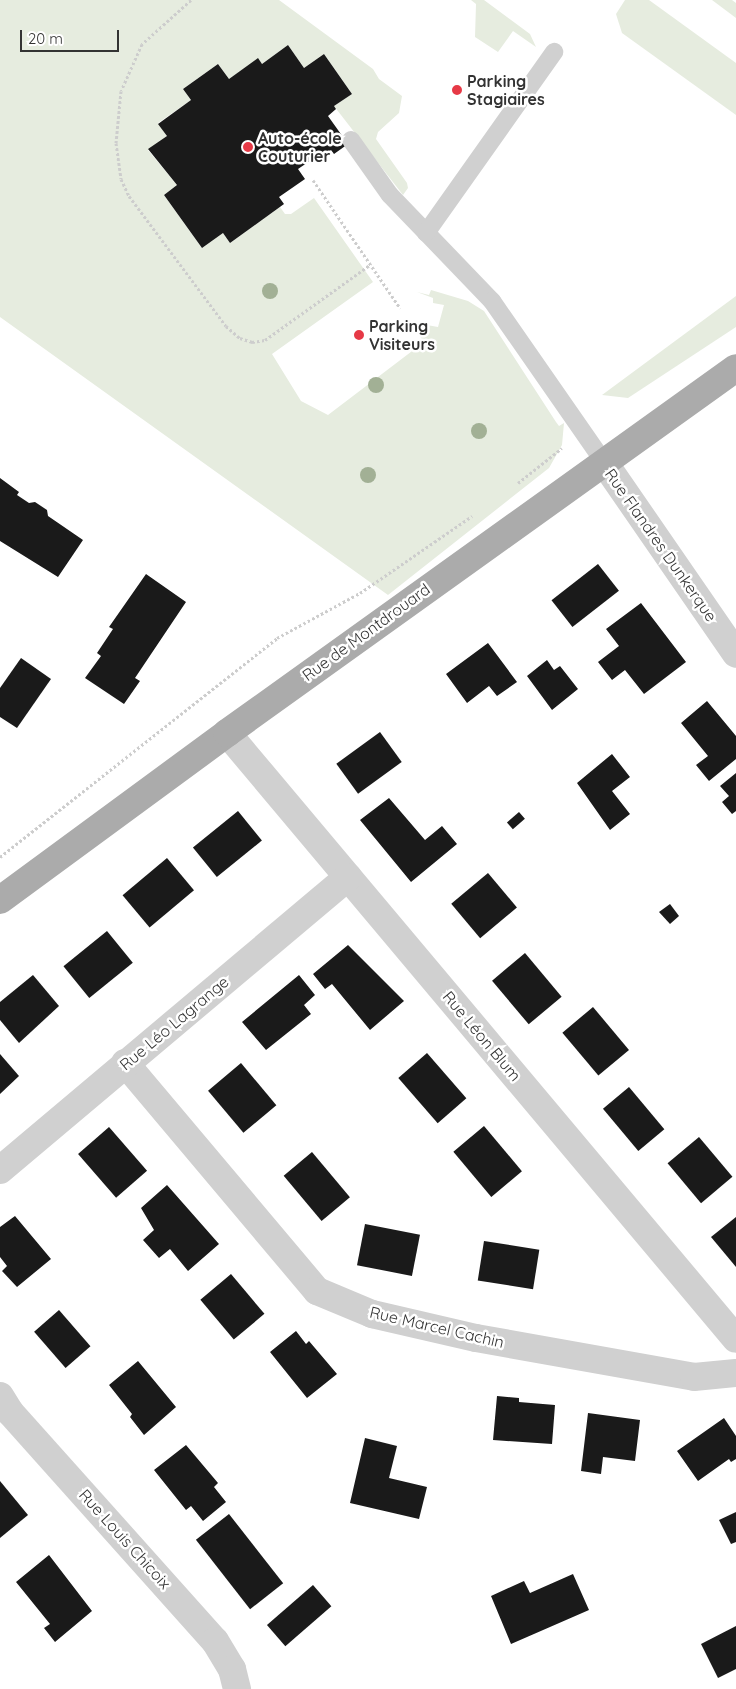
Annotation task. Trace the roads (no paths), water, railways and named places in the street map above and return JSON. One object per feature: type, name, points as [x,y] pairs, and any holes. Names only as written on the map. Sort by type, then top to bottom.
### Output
[{"type":"main road","name":"Rue de Montdrouard","points":[[0,900],[603,461],[736,368]]},
{"type":"street","name":"Rue Flandres Dunkerque","points":[[603,461],[735,652]]},
{"type":"street","name":"Rue Léon Blum","points":[[227,733],[736,1339]]},
{"type":"street","name":"Rue Léo Lagrange","points":[[0,1170],[124,1063],[348,877]]},
{"type":"street","name":"Rue Marcel Cachin","points":[[124,1063],[317,1291],[372,1314],[476,1338],[694,1377],[736,1373]]},
{"type":"street","name":"Rue Louis Chicoix","points":[[0,1396],[10,1412],[214,1640],[232,1669],[237,1689]]},
{"type":"lane","points":[[426,233],[554,52]]},
{"type":"lane","points":[[351,140],[390,195],[492,301],[603,461]]},
{"type":"place","name":"Parking Stagiaires","points":[[457,90]]},
{"type":"place","name":"Auto-école Couturier","points":[[248,147]]},
{"type":"place","name":"Parking Visiteurs","points":[[359,335]]}]
